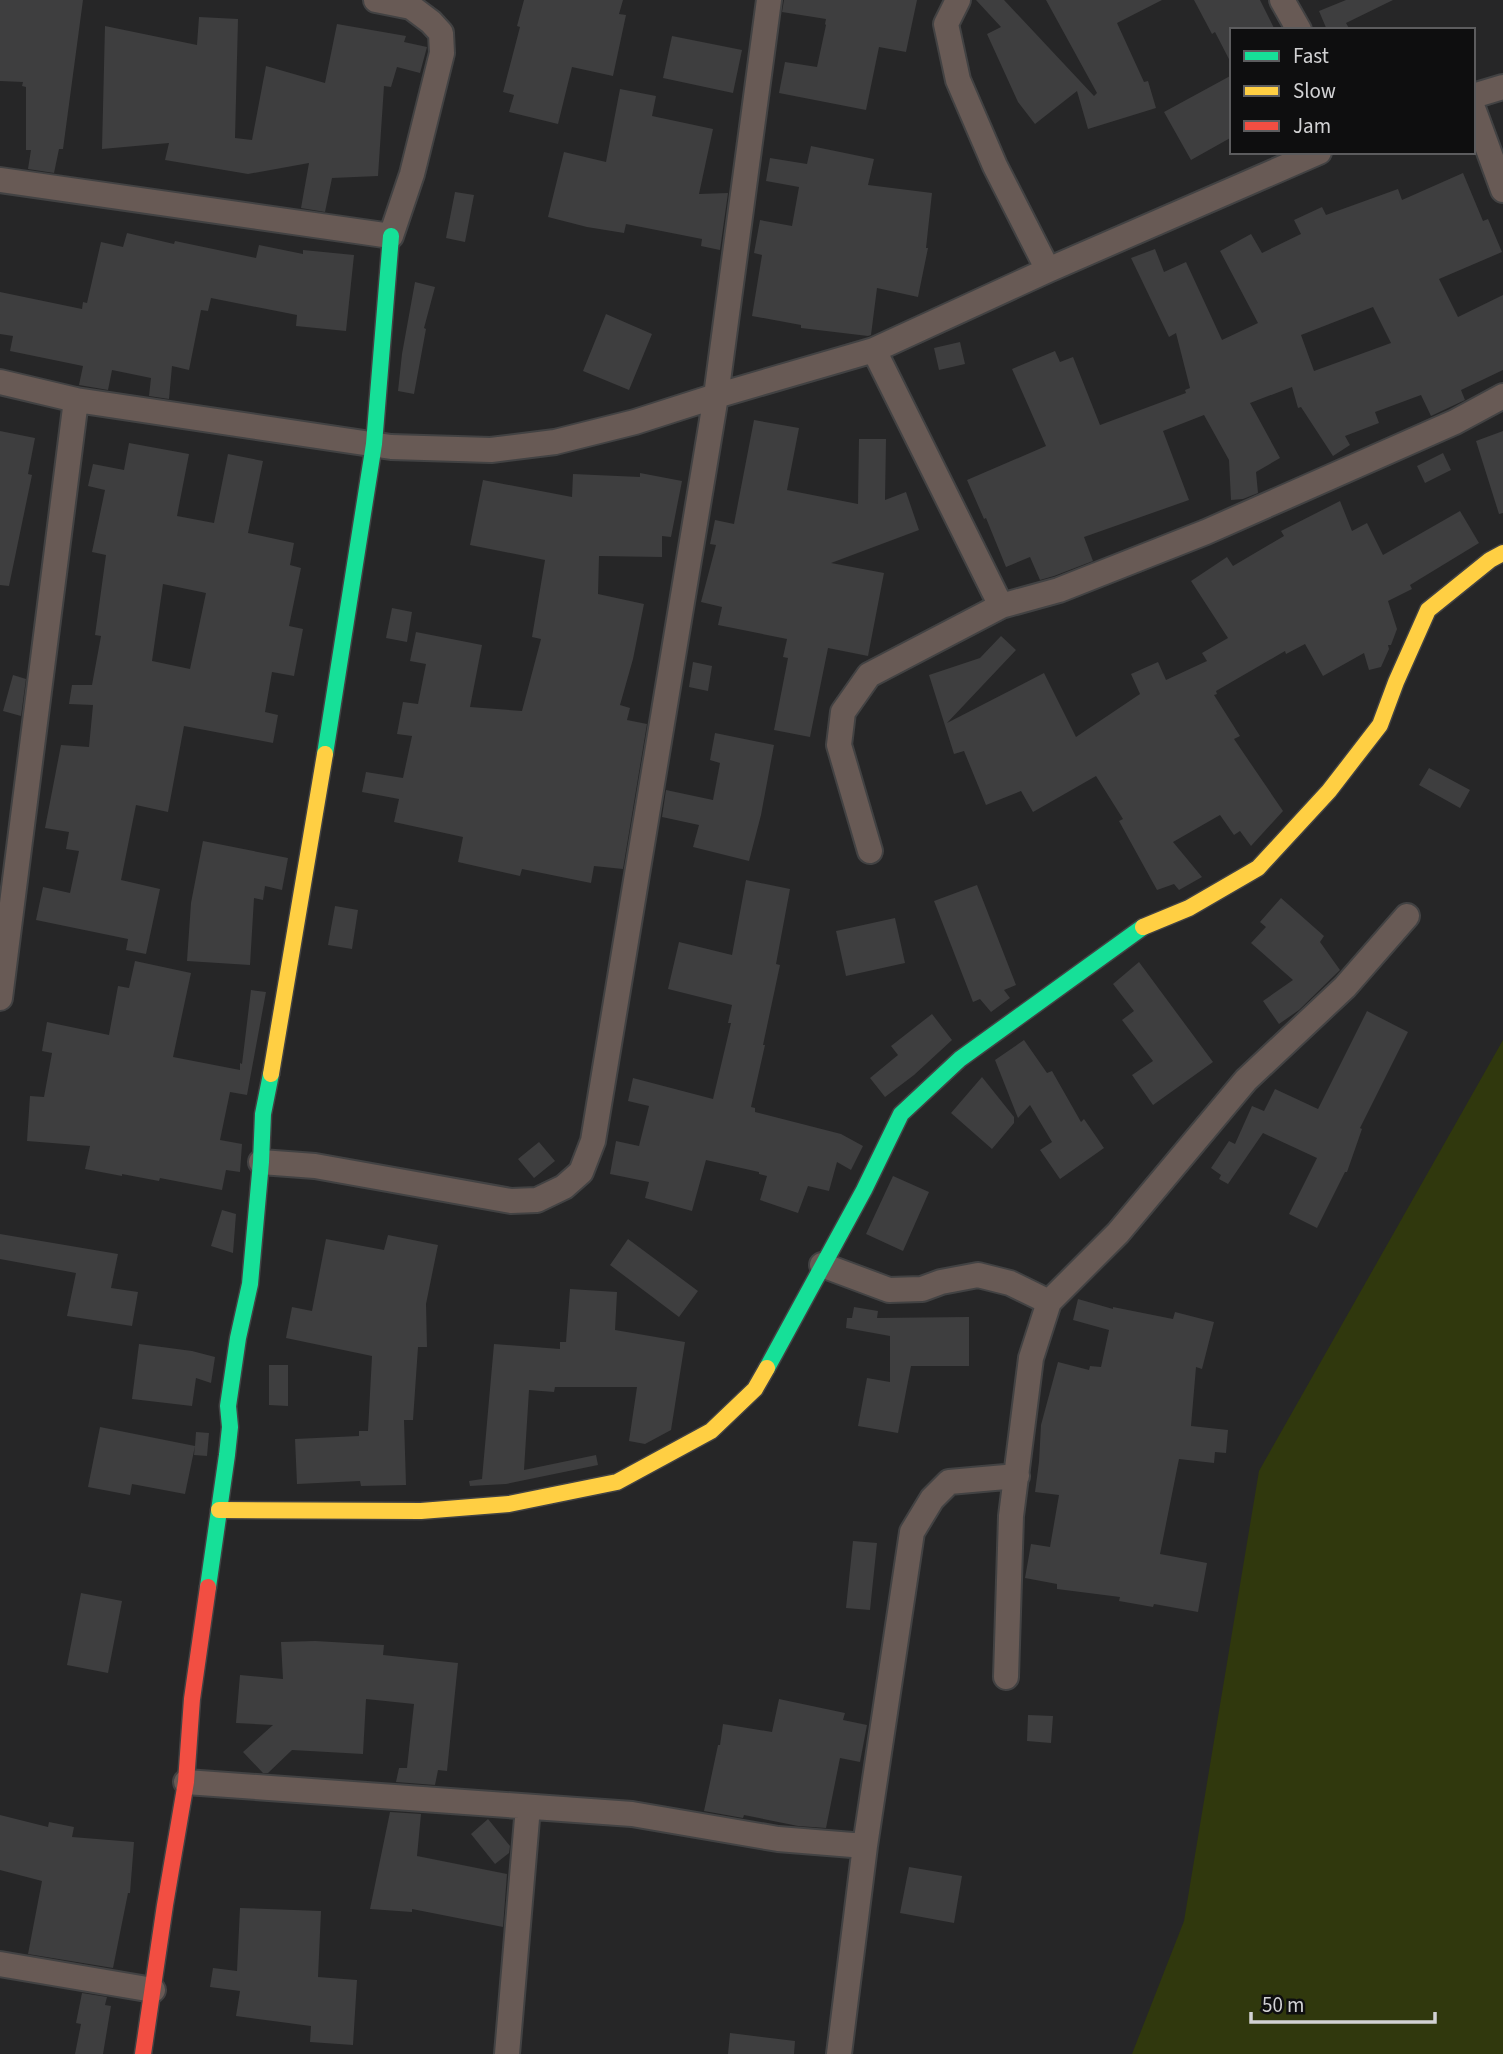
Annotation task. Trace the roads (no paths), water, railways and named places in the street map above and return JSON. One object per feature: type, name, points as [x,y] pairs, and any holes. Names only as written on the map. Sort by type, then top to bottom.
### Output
[{"type":"street","points":[[143,2054],[186,1782],[192,1699],[230,1427],[228,1406],[238,1338],[250,1284],[264,1114],[374,444],[391,236],[412,173],[442,53],[441,33],[431,22],[411,6],[376,0]]},
{"type":"street","points":[[261,1162],[315,1166],[511,1201],[537,1200],[564,1187],[581,1172],[593,1141],[716,396],[769,0]]},
{"type":"street","points":[[958,0],[946,24],[958,80],[995,166],[1048,270]]},
{"type":"street","points":[[1282,0],[1298,28]]},
{"type":"street","points":[[1475,95],[1503,88]]},
{"type":"street","points":[[1475,113],[1503,190]]},
{"type":"street","points":[[0,382],[76,400],[374,444],[440,450],[491,450],[555,442],[635,422],[874,350],[1048,270],[1315,154]]},
{"type":"street","points":[[0,180],[391,236]]},
{"type":"street","points":[[874,350],[1001,606]]},
{"type":"street","points":[[870,851],[839,745],[843,712],[869,675],[1001,606],[1059,590],[1206,532],[1455,422],[1503,396]]},
{"type":"street","points":[[0,998],[76,400]]},
{"type":"street","points":[[219,1510],[421,1511],[509,1504],[617,1482],[711,1431],[755,1388],[864,1190],[901,1114],[960,1059],[1142,928],[1189,908],[1258,868],[1329,791],[1380,725],[1428,610],[1490,560],[1503,553]]},
{"type":"street","points":[[1006,1676],[1011,1516],[1031,1358],[1049,1302],[1118,1233],[1245,1080],[1345,988],[1407,916]]},
{"type":"street","points":[[822,1265],[889,1290],[922,1289],[941,1282],[978,1275],[1010,1283],[1049,1302]]},
{"type":"street","points":[[839,2054],[865,1846],[912,1532],[932,1499],[949,1482],[1017,1476]]},
{"type":"street","points":[[186,1782],[632,1814],[778,1839],[865,1846]]},
{"type":"street","points":[[507,2054],[528,1807]]},
{"type":"street","points":[[0,1964],[153,1990]]}]
